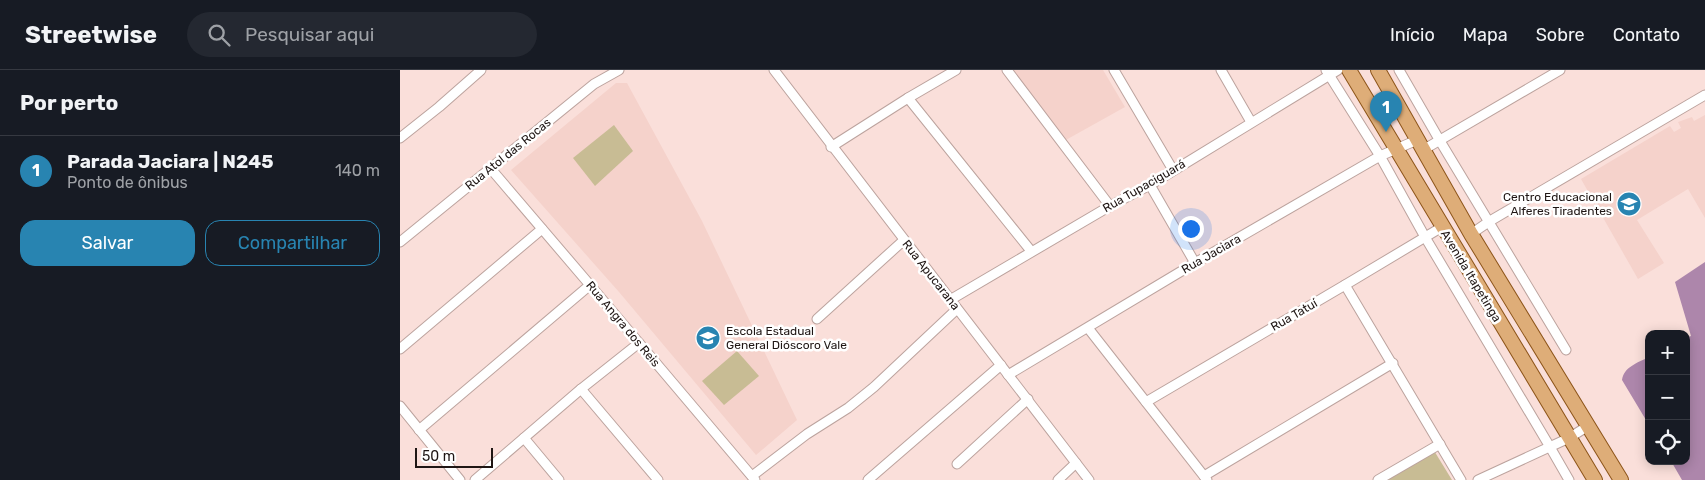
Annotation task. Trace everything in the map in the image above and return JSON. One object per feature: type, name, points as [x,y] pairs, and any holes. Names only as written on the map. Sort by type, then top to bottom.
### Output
[{"type":"main road","name":"Avenida Itapetinga","points":[[1349,70],[1595,480]]},
{"type":"main road","name":"Avenida Itapetinga","points":[[1378,70],[1471,234],[1621,480]]},
{"type":"street","points":[[400,138],[440,107],[482,70]]},
{"type":"street","name":"Rua Apucarana","points":[[774,70],[831,147],[1089,480]]},
{"type":"street","points":[[831,147],[956,70]]},
{"type":"street","points":[[1006,70],[1110,206]]},
{"type":"street","points":[[1114,70],[1173,170]]},
{"type":"street","points":[[1221,70],[1251,122]]},
{"type":"street","name":"Rua Tupaciguará","points":[[950,300],[1150,184],[1328,73],[1338,70]]},
{"type":"street","points":[[1399,70],[1566,350]]},
{"type":"street","name":"Rua Jaciara","points":[[1008,375],[1195,263],[1380,156],[1395,148],[1440,141],[1560,70]]},
{"type":"street","name":"Rua Atol das Rocas","points":[[402,237],[491,169],[594,84],[613,71]]},
{"type":"street","name":"Avenida Itapetinga","points":[[1328,73],[1380,156],[1425,237],[1569,480]]},
{"type":"street","points":[[1471,234],[1705,95]]},
{"type":"street","points":[[908,98],[1031,252]]},
{"type":"street","name":"Rua Angra dos Reis","points":[[491,169],[753,478]]},
{"type":"street","points":[[1150,184],[1195,263]]},
{"type":"street","name":"Rua Tatuí","points":[[1146,402],[1442,227]]},
{"type":"street","points":[[400,349],[542,229]]},
{"type":"street","points":[[817,319],[904,240]]},
{"type":"street","points":[[419,430],[590,285]]},
{"type":"street","points":[[1346,285],[1461,480]]},
{"type":"street","points":[[753,478],[807,434],[848,408],[874,387],[957,309]]},
{"type":"street","points":[[1088,328],[1205,478],[1393,363]]},
{"type":"street","points":[[475,480],[581,389],[639,343]]},
{"type":"street","points":[[868,480],[1001,365]]},
{"type":"street","points":[[581,389],[658,480]]},
{"type":"street","points":[[958,464],[1028,399]]},
{"type":"street","points":[[400,406],[460,480]]},
{"type":"street","points":[[1478,480],[1569,438],[1588,426]]},
{"type":"street","points":[[524,438],[559,480]]},
{"type":"street","points":[[1378,480],[1440,444]]},
{"type":"street","points":[[1058,480],[1076,463]]},
{"type":"shaded area","points":[[1012,70],[1103,70],[1125,107],[1064,141]]},
{"type":"shaded area","points":[[616,83],[627,83],[702,221],[797,420],[756,455],[619,292],[511,170]]},
{"type":"shaded area","name":"Centro Educacional Alferes Tiradentes","points":[[1705,115],[1705,218],[1688,189],[1637,220],[1664,263],[1638,279],[1581,179],[1670,126],[1674,132],[1681,128],[1678,122],[1692,117],[1694,121]]},
{"type":"shaded area","points":[[614,125],[633,151],[595,186],[573,158]]},
{"type":"shaded area","points":[[1705,262],[1705,480],[1682,480],[1673,465],[1690,465],[1691,336],[1675,282]]},
{"type":"shaded area","points":[[737,351],[759,376],[724,405],[702,381]]},
{"type":"shaded area","points":[[1645,359],[1645,418],[1622,380],[1625,372]]},
{"type":"shaded area","points":[[1433,449],[1452,480],[1381,480]]},
{"type":"place","name":"Parada Jaciara | N245","points":[[1386,132]]},
{"type":"place","name":"Centro Educacional Alferes Tiradentes","points":[[1629,204]]},
{"type":"place","name":"Escola Estadual General Dióscoro Vale","points":[[708,338]]}]
